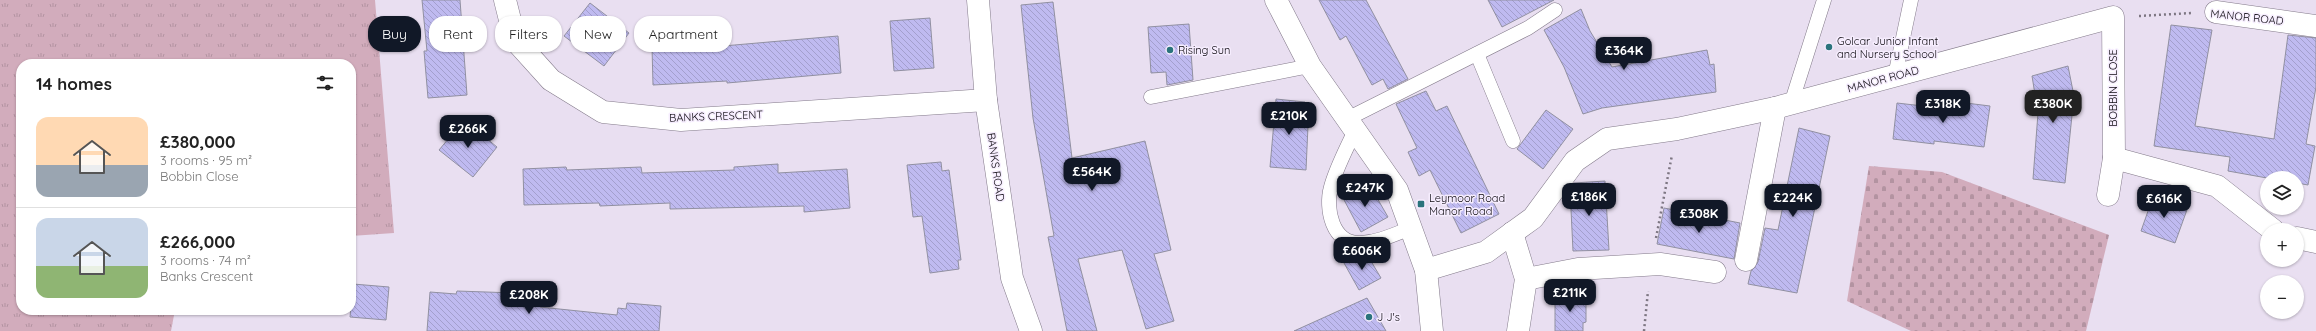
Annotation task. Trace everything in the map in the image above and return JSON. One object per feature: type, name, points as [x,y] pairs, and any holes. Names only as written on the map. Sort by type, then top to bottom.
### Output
[{"type":"street","name":"BANKS CRESCENT","points":[[505,0],[515,40],[551,80],[603,112],[681,120],[986,100]]},
{"type":"street","name":"BANKS ROAD","points":[[978,0],[986,100],[1012,278],[1031,331]]},
{"type":"street","points":[[1276,0],[1310,66],[1398,190],[1426,270],[1432,331]]},
{"type":"street","name":"MANOR ROAD","points":[[2216,12],[2316,26]]},
{"type":"street","name":"MANOR ROAD","points":[[1426,270],[1486,252],[1533,218],[1575,161],[1607,139],[1677,129],[1783,106],[2113,17]]},
{"type":"street","name":"BOBBIN CLOSE","points":[[2108,195],[2114,158],[2113,17]]},
{"type":"street","points":[[1746,260],[1783,106]]},
{"type":"street","points":[[2114,158],[2217,186],[2264,223]]},
{"type":"street","points":[[1512,233],[1526,279],[1518,331]]},
{"type":"street","points":[[2304,239],[2316,242]]},
{"type":"street","points":[[1526,279],[1578,269],[1651,264],[1715,272]]},
{"type":"lane","points":[[1783,106],[1824,0]]},
{"type":"lane","points":[[1895,76],[1911,0]]},
{"type":"lane","points":[[1411,228],[1384,238],[1360,243],[1346,239],[1335,228],[1329,216],[1331,186],[1351,124],[1477,54],[1528,28],[1555,10]]},
{"type":"lane","points":[[1477,54],[1513,141]]},
{"type":"lane","points":[[1151,97],[1310,66]]},
{"type":"path","name":"MANOR ROAD","points":[[2113,17],[2216,12]]},
{"type":"path","points":[[1644,331],[1651,264],[1677,129]]},
{"type":"green space","points":[[0,0],[375,0],[376,16],[368,16],[368,52],[379,52],[394,233],[356,236],[356,59],[16,59],[16,315],[174,315],[171,331],[0,331]]},
{"type":"green space","points":[[1869,166],[1942,172],[2109,235],[2086,331],[1911,331],[1847,301]]},
{"type":"building","points":[[422,0],[460,0],[461,16],[429,16],[429,52],[464,52],[467,95],[428,98],[424,51],[427,51]]},
{"type":"building","points":[[1319,0],[1366,0],[1408,79],[1388,89],[1383,79],[1372,85],[1346,36],[1340,40]]},
{"type":"building","points":[[1488,0],[1554,0],[1502,27]]},
{"type":"building","points":[[1053,2],[1072,158],[1145,141],[1171,250],[1154,254],[1174,321],[1146,329],[1122,250],[1078,259],[1097,331],[1067,331],[1048,237],[1054,236],[1033,118],[1021,5]]},
{"type":"building","points":[[590,3],[607,16],[580,16]]},
{"type":"building","points":[[1581,9],[1590,31],[1612,67],[1707,50],[1710,65],[1714,64],[1716,92],[1602,108],[1583,114],[1564,67],[1544,30]]},
{"type":"building","points":[[930,18],[934,68],[894,71],[890,21]]},
{"type":"building","name":"Rising Sun","points":[[1189,24],[1193,80],[1167,85],[1166,72],[1151,73],[1148,27]]},
{"type":"building","points":[[2171,25],[2212,30],[2195,126],[2274,139],[2288,35],[2316,38],[2316,87],[2306,144],[2315,146],[2308,185],[2304,184],[2304,171],[2260,171],[2260,177],[2228,171],[2230,157],[2154,146]]},
{"type":"building","points":[[570,28],[570,40],[564,36]]},
{"type":"building","points":[[838,36],[841,73],[727,83],[727,81],[653,85],[652,52],[732,52],[732,45]]},
{"type":"building","points":[[585,52],[615,52],[604,66]]},
{"type":"building","points":[[2068,66],[2074,96],[2065,183],[2033,179],[2038,113],[2032,76]]},
{"type":"building","points":[[1426,91],[1436,111],[1447,106],[1499,214],[1461,233],[1430,170],[1419,176],[1408,152],[1417,148],[1396,104]]},
{"type":"building","points":[[1276,99],[1305,102],[1303,126],[1308,126],[1306,170],[1270,167]]},
{"type":"building","points":[[1950,101],[1990,106],[1984,147],[1934,141],[1934,144],[1893,139],[1897,103],[1949,109]]},
{"type":"building","points":[[1546,110],[1573,129],[1543,169],[1517,149]]},
{"type":"building","points":[[464,120],[497,147],[473,177],[439,150]]},
{"type":"building","points":[[1799,128],[1830,136],[1797,293],[1748,284],[1751,271],[1758,262],[1765,228],[1778,230]]},
{"type":"building","points":[[941,162],[942,171],[949,170],[961,260],[958,260],[959,269],[930,273],[922,216],[913,217],[907,165]]},
{"type":"building","points":[[778,164],[778,173],[847,169],[850,208],[804,212],[804,206],[670,209],[670,203],[600,206],[599,203],[524,205],[523,169],[566,167],[567,170],[641,167],[642,173],[734,170],[734,167]]},
{"type":"building","points":[[1605,181],[1609,250],[1573,251],[1570,189],[1574,183]]},
{"type":"building","points":[[1369,184],[1388,217],[1361,232],[1343,198]]},
{"type":"building","points":[[2154,194],[2188,207],[2175,243],[2141,231]]},
{"type":"building","points":[[1664,208],[1740,223],[1734,259],[1657,244]]},
{"type":"building","points":[[1365,251],[1381,278],[1359,290],[1344,263]]},
{"type":"building","points":[[356,284],[389,287],[386,320],[350,317],[350,315],[356,315]]},
{"type":"building","points":[[457,291],[515,293],[515,300],[540,301],[540,307],[617,315],[618,308],[626,309],[627,303],[661,306],[659,331],[427,331],[430,292],[456,294]]},
{"type":"building","points":[[1586,295],[1586,322],[1583,323],[1583,331],[1555,331],[1555,296]]},
{"type":"building","points":[[1367,298],[1386,331],[1294,331]]},
{"type":"place","name":"Golcar Junior Infant and Nursery School","points":[[1829,47]]},
{"type":"place","name":"Rising Sun","points":[[1170,50]]},
{"type":"place","name":"Leymoor Road Manor Road","points":[[1421,204]]},
{"type":"place","name":"J J's","points":[[1369,317]]}]
